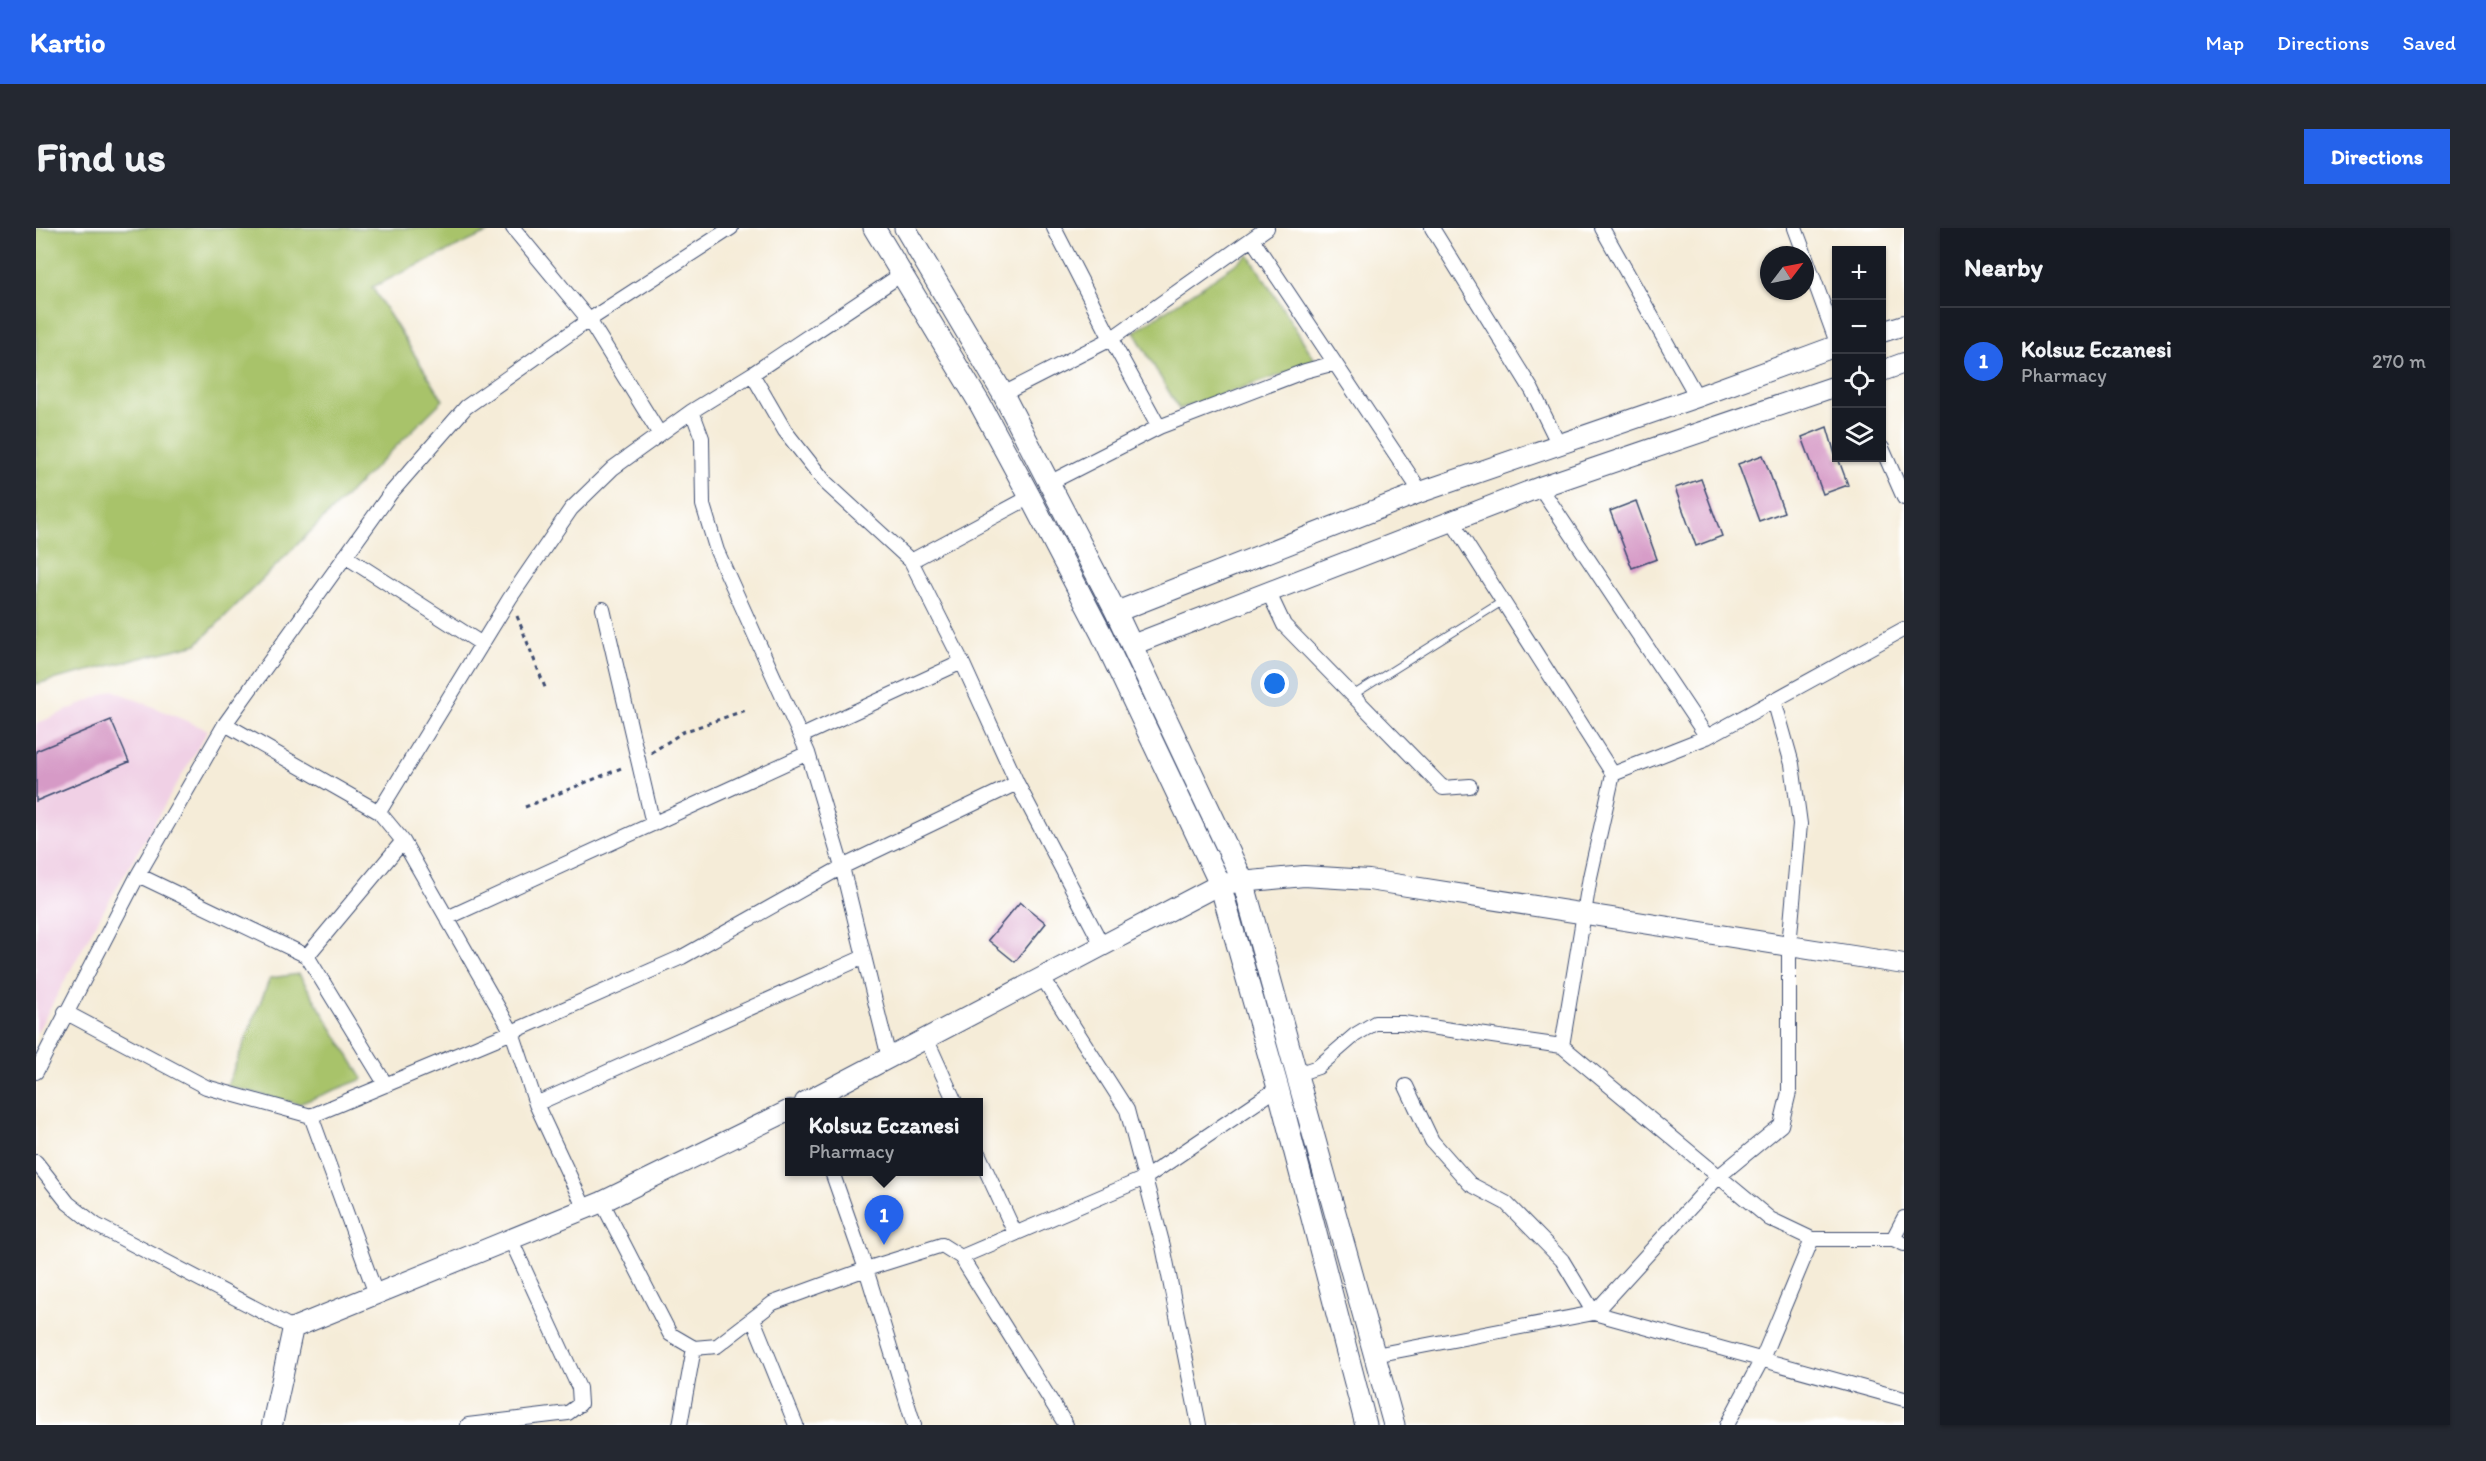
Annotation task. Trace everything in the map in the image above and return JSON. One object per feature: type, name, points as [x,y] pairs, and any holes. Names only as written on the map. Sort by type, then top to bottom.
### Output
[{"type":"main road","points":[[874,228],[980,404],[1030,496],[1102,635],[1220,884],[1278,1088],[1366,1425]]},
{"type":"main road","points":[[905,228],[1004,394],[1116,612],[1244,881],[1394,1425]]},
{"type":"street","points":[[513,228],[589,320],[659,433]]},
{"type":"street","points":[[36,1072],[138,875],[225,724],[390,494],[466,407],[589,320],[731,228]]},
{"type":"street","points":[[1054,228],[1158,427]]},
{"type":"street","points":[[1004,394],[1111,339],[1267,228]]},
{"type":"street","points":[[1432,228],[1532,390],[1559,444]]},
{"type":"street","points":[[1602,228],[1697,397]]},
{"type":"street","points":[[1795,228],[1802,246]]},
{"type":"street","points":[[1252,239],[1421,492]]},
{"type":"street","points":[[379,812],[510,598],[571,509],[613,468],[659,433],[902,274]]},
{"type":"street","points":[[1814,280],[1832,329]]},
{"type":"street","points":[[1886,331],[1904,326]]},
{"type":"street","points":[[1116,612],[1421,492],[1697,397],[1832,347]]},
{"type":"street","points":[[1049,483],[1158,427],[1305,371],[1335,363]]},
{"type":"street","points":[[1886,369],[1904,363]]},
{"type":"street","points":[[752,374],[786,431],[826,483],[911,561],[962,662],[1017,783],[1102,945]]},
{"type":"street","points":[[1132,645],[1540,487],[1832,387]]},
{"type":"street","points":[[692,411],[702,438],[703,505],[717,551],[808,753],[842,867],[890,1058]]},
{"type":"street","points":[[1886,459],[1904,498]]},
{"type":"street","points":[[1540,487],[1707,736]]},
{"type":"street","points":[[911,561],[1030,496]]},
{"type":"street","points":[[1451,520],[1613,774],[1583,913],[1562,1046]]},
{"type":"street","points":[[345,556],[482,644]]},
{"type":"street","points":[[1268,591],[1284,625],[1443,788],[1470,786]]},
{"type":"street","points":[[603,609],[653,824]]},
{"type":"street","points":[[1613,774],[1707,736],[1904,629]]},
{"type":"street","points":[[802,736],[962,662]]},
{"type":"street","points":[[1594,1313],[1718,1177],[1781,1125],[1789,1092],[1788,946],[1800,824],[1792,764],[1774,700]]},
{"type":"street","points":[[225,724],[379,812],[403,841],[512,1032],[536,1104],[670,1334],[694,1348],[717,1346],[773,1303],[866,1269],[942,1245],[961,1257],[1066,1425]]},
{"type":"street","points":[[447,918],[808,753]]},
{"type":"street","points":[[66,1012],[206,1087],[311,1116],[512,1032],[682,957],[842,867],[1017,783]]},
{"type":"street","points":[[307,956],[403,841]]},
{"type":"street","points":[[138,875],[307,956],[386,1085]]},
{"type":"street","points":[[815,1098],[1220,884],[1244,881],[1304,876],[1369,880],[1904,964]]},
{"type":"street","points":[[536,1104],[864,957]]},
{"type":"street","points":[[1042,977],[1127,1110],[1163,1246],[1199,1425]]},
{"type":"street","points":[[1297,1074],[1318,1067],[1355,1035],[1375,1023],[1402,1023],[1562,1046],[1770,1219],[1812,1239],[1899,1241],[1904,1218]]},
{"type":"street","points":[[926,1038],[953,1098]]},
{"type":"street","points":[[1406,1086],[1432,1141],[1470,1184],[1506,1203],[1562,1260],[1594,1313]]},
{"type":"street","points":[[961,1257],[1145,1178],[1278,1088]]},
{"type":"street","points":[[36,1162],[68,1203],[96,1225],[293,1328],[510,1238],[594,1206],[785,1112]]},
{"type":"street","points":[[311,1116],[376,1294]]},
{"type":"street","points":[[983,1164],[1015,1233]]},
{"type":"street","points":[[833,1176],[866,1269],[914,1425]]},
{"type":"street","points":[[468,1425],[568,1413],[580,1404],[579,1388],[510,1238]]},
{"type":"street","points":[[1727,1425],[1762,1359],[1812,1239]]},
{"type":"street","points":[[1375,1355],[1594,1313],[1904,1399]]},
{"type":"street","points":[[753,1319],[796,1425]]},
{"type":"street","points":[[272,1425],[293,1328]]},
{"type":"street","points":[[680,1425],[694,1348]]},
{"type":"lane","points":[[1353,695],[1503,601]]},
{"type":"path","points":[[510,598],[546,690]]},
{"type":"path","points":[[525,807],[638,761],[683,732],[746,710]]},
{"type":"shaded area","points":[[113,690],[208,730],[93,929],[36,1034],[36,724]]},
{"type":"green space","points":[[36,228],[489,228],[491,231],[372,287],[443,400],[197,644],[36,684]]},
{"type":"green space","points":[[1249,255],[1317,363],[1179,409],[1134,332]]},
{"type":"green space","points":[[299,974],[363,1079],[299,1104],[227,1086],[270,978]]},
{"type":"building","points":[[1827,427],[1832,444],[1832,462],[1839,462],[1848,485],[1823,494],[1802,437]]},
{"type":"building","points":[[1763,455],[1784,512],[1759,521],[1738,464]]},
{"type":"building","points":[[1701,479],[1722,536],[1696,546],[1675,488]]},
{"type":"building","points":[[1636,501],[1657,559],[1632,568],[1610,511]]},
{"type":"building","points":[[111,720],[129,762],[36,801],[36,751]]},
{"type":"building","points":[[1020,902],[1046,923],[1015,962],[988,940]]},
{"type":"place","name":"Kolsuz Eczanesi","points":[[884,1245]]}]
